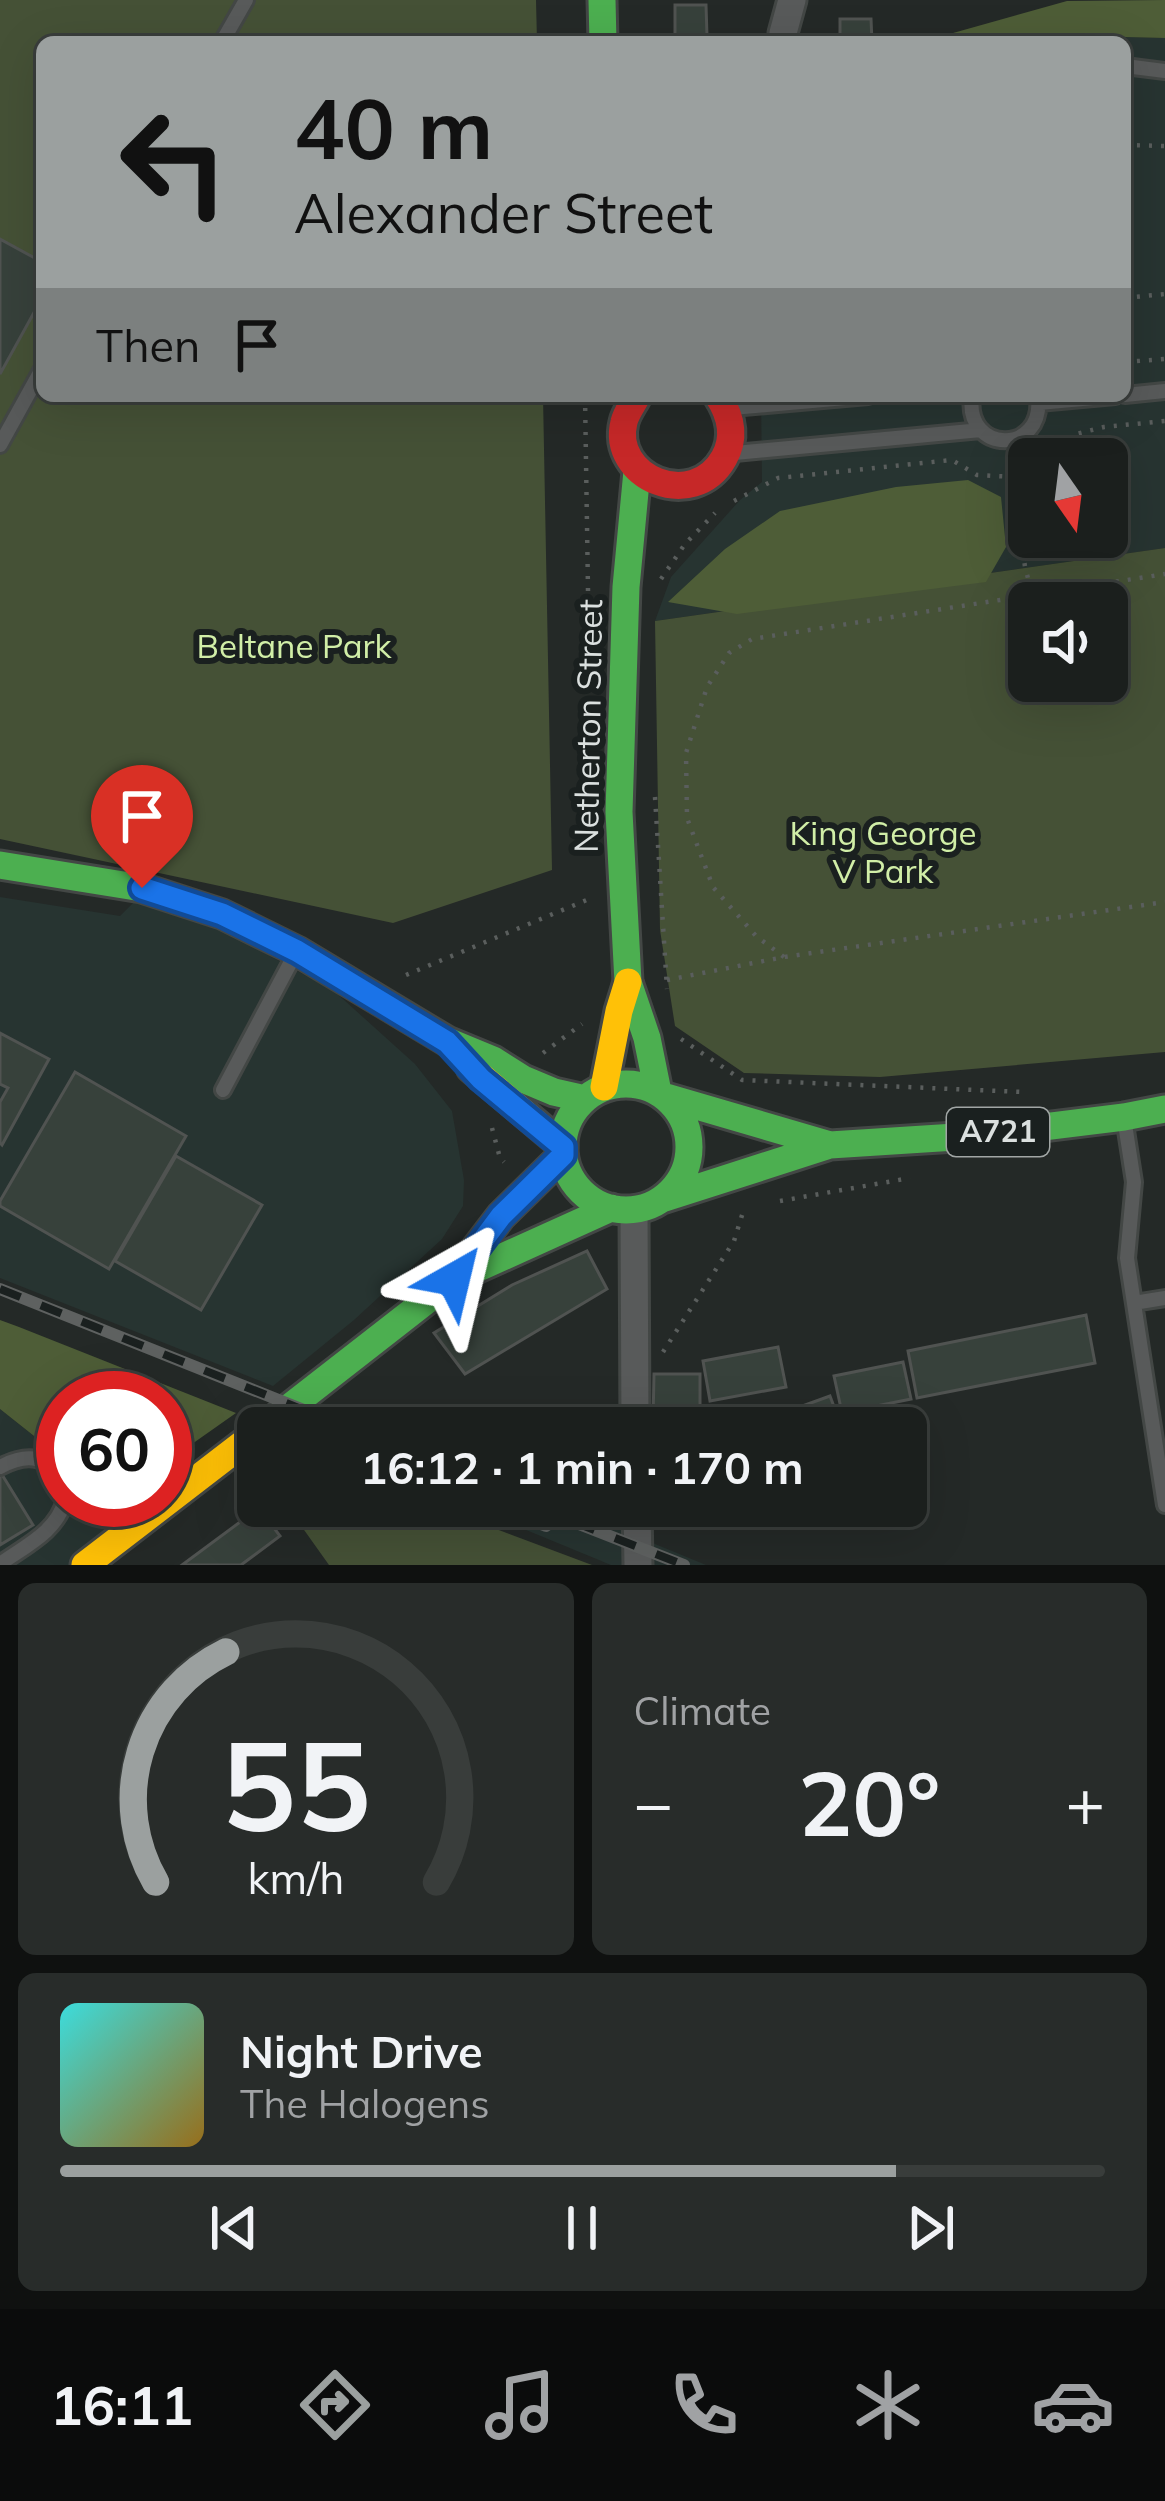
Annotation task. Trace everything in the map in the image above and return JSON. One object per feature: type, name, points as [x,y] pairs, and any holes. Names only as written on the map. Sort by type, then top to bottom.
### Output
[{"type":"main road","points":[[602,0],[603,36]]},
{"type":"main road","name":"Netherton Street","points":[[632,402],[622,428],[624,447],[637,471],[626,587],[619,812],[628,982],[662,1094]]},
{"type":"main road","points":[[637,471],[652,482],[674,488],[705,480],[728,453],[732,434],[723,402]]},
{"type":"main road","points":[[0,865],[142,888],[222,914],[297,951],[447,1042],[554,1093],[594,1093],[626,1084],[662,1094],[680,1113],[687,1130],[686,1168],[662,1198],[622,1209],[454,1279],[290,1407]]},
{"type":"main road","name":"Netherton Street","points":[[594,1093],[628,982]]},
{"type":"main road","points":[[447,1042],[481,1079],[563,1151]]},
{"type":"main road","points":[[594,1093],[573,1112],[563,1151],[574,1184],[596,1202],[622,1209]]},
{"type":"main road","name":"A721","points":[[662,1094],[830,1145]]},
{"type":"main road","name":"A721","points":[[662,1198],[830,1145],[971,1136],[1165,1109]]},
{"type":"main road","points":[[454,1279],[501,1216],[563,1151]]},
{"type":"main road","points":[[85,1565],[237,1448]]},
{"type":"street","points":[[783,32],[792,0]]},
{"type":"street","points":[[622,1209],[635,1407]]},
{"type":"street","points":[[637,1527],[638,1565]]},
{"type":"lane","points":[[226,36],[246,0]]},
{"type":"lane","points":[[1131,67],[1165,71]]},
{"type":"lane","points":[[0,446],[36,380]]},
{"type":"lane","points":[[1131,394],[1165,391]]},
{"type":"lane","points":[[972,402],[981,430],[1007,441],[1029,431],[1036,421],[1038,402]]},
{"type":"lane","points":[[728,453],[981,430]]},
{"type":"lane","points":[[223,1090],[297,951]]},
{"type":"lane","points":[[1124,1117],[1134,1182],[1127,1258],[1165,1505]]},
{"type":"lane","points":[[1134,1304],[1165,1298]]},
{"type":"lane","points":[[0,1467],[18,1457],[36,1459]]},
{"type":"lane","points":[[0,1564],[51,1527]]},
{"type":"path","points":[[1131,145],[1165,146]]},
{"type":"path","points":[[1131,297],[1165,294]]},
{"type":"path","points":[[1131,362],[1165,359]]},
{"type":"path","points":[[1072,438],[1103,427],[1165,421]]},
{"type":"path","points":[[1007,441],[1008,446]]},
{"type":"path","points":[[660,581],[719,508],[778,478],[952,460],[977,475],[1008,477]]},
{"type":"path","points":[[1109,582],[1165,574]]},
{"type":"path","points":[[784,957],[755,936],[713,887],[687,818],[686,753],[707,687],[729,653],[752,639],[1008,597]]},
{"type":"path","points":[[654,784],[666,980],[784,957],[1165,902]]},
{"type":"path","points":[[401,977],[592,898]]},
{"type":"path","points":[[536,1058],[593,1015],[601,1034],[614,1038]]},
{"type":"path","points":[[647,1038],[668,1031],[742,1080],[1042,1093]]},
{"type":"path","points":[[765,1204],[924,1175]]},
{"type":"path","points":[[634,1381],[656,1364],[734,1241],[743,1208]]},
{"type":"shaded area","points":[[1131,37],[1165,38],[1165,548],[1128,553],[1128,438],[1008,438],[1008,558],[1095,558],[655,621],[671,577],[762,482],[761,402],[1131,402]]},
{"type":"shaded area","points":[[0,897],[120,916],[135,901],[215,926],[334,991],[415,1064],[452,1111],[464,1180],[463,1206],[442,1239],[273,1386],[0,1278]]},
{"type":"shaded area","points":[[0,1409],[36,1438],[36,1527],[134,1527],[85,1565],[0,1565]]},
{"type":"shaded area","points":[[519,1527],[614,1527],[706,1565],[611,1565]]},
{"type":"green space","name":"Beltane Park","points":[[0,0],[536,0],[537,36],[36,36],[36,402],[543,402],[552,870],[393,923],[0,839]]},
{"type":"green space","points":[[1165,0],[1165,38],[942,36],[1067,1]]},
{"type":"green space","points":[[968,480],[1001,497],[1006,547],[986,582],[737,614],[668,602],[725,549],[780,511],[896,487]]},
{"type":"green space","name":"King George V Park","points":[[1165,548],[1165,1052],[880,1077],[744,1073],[675,1026],[660,930],[655,621],[1095,558],[1128,558],[1128,553]]},
{"type":"green space","points":[[0,1320],[129,1371],[36,1371],[36,1438],[0,1409]]},
{"type":"green space","points":[[192,1396],[236,1413],[192,1444]]},
{"type":"green space","points":[[302,1527],[491,1527],[592,1565],[329,1565]]},
{"type":"building","points":[[675,5],[706,5],[707,36],[675,36]]},
{"type":"building","points":[[840,19],[871,19],[872,36],[840,36]]},
{"type":"building","points":[[0,239],[36,259],[36,309],[0,374]]},
{"type":"building","points":[[0,1033],[49,1059],[2,1145],[0,1102],[8,1088],[0,1084]]},
{"type":"building","points":[[75,1072],[186,1136],[109,1269],[0,1206]]},
{"type":"building","points":[[176,1156],[262,1205],[201,1310],[115,1261]]},
{"type":"building","points":[[587,1251],[607,1289],[465,1374],[434,1333],[512,1285]]},
{"type":"building","points":[[1086,1315],[1095,1363],[917,1398],[908,1351]]},
{"type":"building","points":[[778,1347],[786,1387],[710,1401],[703,1361]]},
{"type":"building","points":[[903,1362],[911,1399],[841,1407],[834,1376]]},
{"type":"building","points":[[654,1374],[700,1374],[700,1407],[653,1407]]},
{"type":"building","points":[[830,1396],[834,1407],[800,1407]]},
{"type":"building","points":[[0,1474],[33,1525],[0,1545]]},
{"type":"building","points":[[237,1524],[273,1527],[280,1536],[241,1565],[182,1565]]},
{"type":"railway","points":[[0,1289],[296,1407]]},
{"type":"railway","points":[[587,1527],[684,1565]]},
{"type":"traffic: fast","points":[[602,0],[603,36]]},
{"type":"traffic: fast","points":[[637,471],[626,587],[619,812],[628,982],[658,1092]]},
{"type":"traffic: fast","points":[[0,865],[142,888],[222,914],[297,951],[447,1041],[523,1079],[585,1099]]},
{"type":"traffic: fast","points":[[626,1084],[650,1089],[670,1103],[684,1123],[689,1147],[684,1171],[670,1191],[650,1205],[626,1210],[602,1205],[582,1191],[568,1171],[563,1147],[568,1123],[582,1103],[602,1089],[626,1084]]},
{"type":"traffic: fast","points":[[666,1097],[830,1145]]},
{"type":"traffic: fast","points":[[662,1199],[830,1145],[971,1136],[1165,1109]]},
{"type":"traffic: fast","points":[[290,1407],[454,1279],[611,1208]]},
{"type":"traffic: slow","points":[[604,1087],[628,982]]},
{"type":"traffic: slow","points":[[471,1068],[563,1146]]},
{"type":"traffic: slow","points":[[455,1276],[501,1216],[563,1155]]},
{"type":"traffic: slow","points":[[85,1565],[237,1448]]},
{"type":"traffic: jam","points":[[634,402],[624,422],[623,442],[629,459],[641,472],[675,485],[710,474],[724,458],[730,427],[721,402]]},
{"type":"route","points":[[142,888],[222,914],[297,951],[447,1042],[481,1079],[563,1147],[563,1155],[501,1216],[454,1279]]}]
